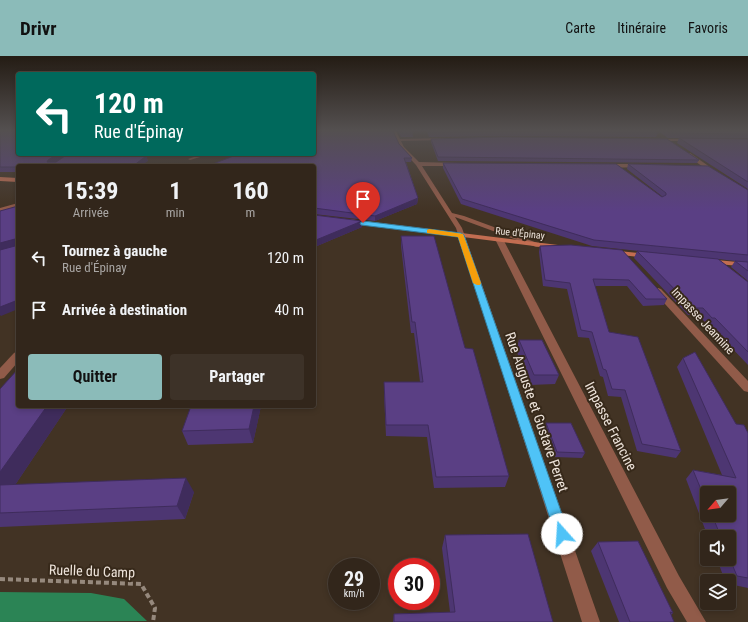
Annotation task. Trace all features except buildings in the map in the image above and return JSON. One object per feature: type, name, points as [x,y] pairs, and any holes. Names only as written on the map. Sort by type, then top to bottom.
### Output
[{"type":"main road","points":[[0,179],[16,180]]},
{"type":"main road","name":"Rue d'Épinay","points":[[338,220],[500,241],[563,247]]},
{"type":"main road","points":[[602,251],[655,256]]},
{"type":"main road","points":[[702,261],[748,265]]},
{"type":"street","points":[[190,159],[196,157]]},
{"type":"street","name":"Rue Auguste et Gustave Perret","points":[[411,157],[418,164],[459,228],[591,622]]},
{"type":"street","points":[[692,157],[719,175]]},
{"type":"street","points":[[418,164],[462,164]]},
{"type":"street","points":[[601,166],[647,166]]},
{"type":"street","points":[[617,166],[623,171]]},
{"type":"street","points":[[700,167],[707,168]]},
{"type":"street","points":[[0,210],[16,206]]},
{"type":"street","points":[[450,214],[462,216],[539,245]]},
{"type":"street","name":"Impasse Francine","points":[[500,241],[673,582],[697,622]]},
{"type":"street","points":[[624,254],[634,265]]},
{"type":"street","points":[[718,262],[730,272]]},
{"type":"street","name":"Impasse Jeannine","points":[[651,283],[748,388]]},
{"type":"street","points":[[0,375],[16,357]]},
{"type":"path","name":"Ruelle du Camp","points":[[0,579],[141,584],[155,608],[153,622]]},
{"type":"green space","points":[[0,592],[91,593],[124,599],[147,621],[0,622]]},
{"type":"slow traffic","points":[[429,231],[461,235],[477,283]]},
{"type":"route","points":[[363,223],[461,235],[562,534]]}]
